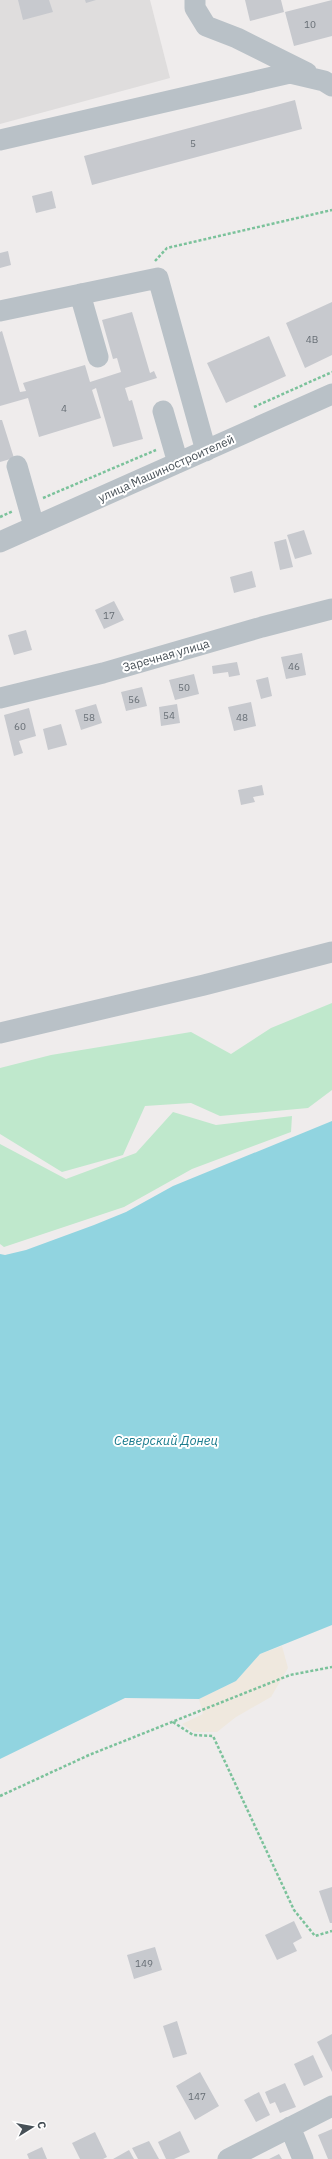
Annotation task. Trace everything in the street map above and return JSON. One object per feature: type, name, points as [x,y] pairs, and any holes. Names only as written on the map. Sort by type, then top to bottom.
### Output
[{"type":"street","points":[[195,0],[195,8],[206,26],[237,38],[328,84]]},
{"type":"street","points":[[0,140],[290,73],[328,84]]},
{"type":"street","points":[[0,311],[158,278],[206,450]]},
{"type":"street","points":[[80,294],[98,357]]},
{"type":"street","points":[[226,441],[232,425],[332,379]]},
{"type":"street","name":"улица Машиностроителей","points":[[0,542],[332,394]]},
{"type":"street","points":[[163,411],[178,463]]},
{"type":"street","points":[[17,466],[34,526]]},
{"type":"street","name":"Заречная улица","points":[[0,698],[104,673],[332,609]]},
{"type":"street","points":[[0,1033],[204,985],[332,952]]},
{"type":"street","points":[[228,2159],[332,2106]]},
{"type":"street","points":[[290,2127],[303,2159]]},
{"type":"path","points":[[158,278],[155,262],[166,248],[332,210]]},
{"type":"path","points":[[249,410],[332,372]]},
{"type":"path","points":[[0,517],[172,444]]},
{"type":"path","points":[[0,1796],[88,1756],[290,1675],[324,1670],[332,1667]]},
{"type":"path","points":[[173,1722],[193,1735],[212,1736],[294,1910],[315,1936],[332,1931]]},
{"type":"shaded area","points":[[0,0],[150,0],[170,78],[0,124]]},
{"type":"green space","points":[[332,1003],[332,1090],[308,1108],[220,1116],[191,1103],[145,1106],[123,1155],[62,1172],[0,1134],[0,1068],[51,1055],[191,1032],[231,1054],[271,1028]]},
{"type":"green space","points":[[173,1112],[216,1125],[292,1116],[291,1132],[192,1169],[124,1207],[4,1247],[0,1244],[0,1144],[66,1179],[136,1153]]},
{"type":"sand","points":[[282,1646],[288,1668],[271,1697],[236,1717],[217,1732],[194,1732],[182,1724],[203,1714],[199,1699],[236,1681],[260,1654]]},
{"type":"water","name":"Северский Донец","points":[[332,1121],[332,1625],[260,1654],[236,1681],[199,1699],[125,1698],[0,1759],[0,1254],[5,1255],[26,1250],[94,1225],[126,1212],[173,1186]]},
{"type":"building","points":[[18,0],[49,0],[53,12],[23,20]]},
{"type":"building","points":[[85,0],[96,0],[86,3]]},
{"type":"building","points":[[245,0],[281,0],[284,12],[250,21]]},
{"type":"building","points":[[332,0],[332,36],[294,46],[285,12]]},
{"type":"building","points":[[295,100],[302,129],[92,185],[84,156]]},
{"type":"building","points":[[52,191],[56,208],[36,213],[32,196]]},
{"type":"building","points":[[8,251],[11,265],[0,268],[0,253]]},
{"type":"building","points":[[332,302],[332,355],[305,368],[286,323]]},
{"type":"building","points":[[132,312],[150,373],[154,371],[157,378],[125,388],[129,401],[132,400],[143,439],[113,447],[96,388],[92,390],[101,418],[39,437],[28,398],[0,406],[0,332],[2,331],[20,392],[26,391],[23,383],[85,365],[90,382],[121,372],[117,358],[113,359],[102,320]]},
{"type":"building","points":[[269,336],[286,376],[226,403],[207,363]]},
{"type":"building","points":[[0,420],[2,420],[14,458],[0,462]]},
{"type":"building","points":[[304,530],[312,554],[295,559],[287,535]]},
{"type":"building","points":[[286,539],[293,567],[280,570],[274,542]]},
{"type":"building","points":[[252,571],[256,587],[234,593],[230,577]]},
{"type":"building","points":[[114,601],[124,620],[104,629],[95,610]]},
{"type":"building","points":[[26,630],[32,650],[14,655],[8,635]]},
{"type":"building","points":[[302,653],[306,675],[286,679],[281,657]]},
{"type":"building","points":[[237,662],[240,675],[229,677],[228,672],[213,674],[212,666]]},
{"type":"building","points":[[194,674],[199,694],[175,700],[169,680]]},
{"type":"building","points":[[268,677],[272,696],[261,699],[256,680]]},
{"type":"building","points":[[142,687],[147,706],[126,711],[121,692]]},
{"type":"building","points":[[251,702],[256,726],[234,731],[228,707]]},
{"type":"building","points":[[96,704],[102,723],[81,730],[75,710]]},
{"type":"building","points":[[177,704],[180,723],[161,726],[159,707]]},
{"type":"building","points":[[29,708],[36,736],[19,741],[23,753],[14,756],[4,715]]},
{"type":"building","points":[[61,724],[67,745],[48,750],[43,729]]},
{"type":"building","points":[[262,785],[264,795],[253,797],[255,802],[241,805],[238,790]]},
{"type":"building","points":[[332,1887],[332,1923],[330,1923],[319,1891]]},
{"type":"building","points":[[294,1921],[302,1938],[293,1943],[297,1951],[277,1960],[265,1935]]},
{"type":"building","points":[[155,1947],[162,1970],[134,1979],[127,1955]]},
{"type":"building","points":[[177,2021],[187,2054],[173,2058],[163,2026]]},
{"type":"building","points":[[332,2034],[332,2072],[317,2042]]},
{"type":"building","points":[[313,2055],[323,2077],[304,2086],[294,2064]]},
{"type":"building","points":[[200,2072],[219,2106],[195,2120],[176,2086]]},
{"type":"building","points":[[285,2083],[296,2107],[280,2113],[275,2102],[270,2104],[265,2092]]},
{"type":"building","points":[[259,2092],[270,2115],[256,2122],[244,2100]]},
{"type":"building","points":[[332,2129],[332,2159],[328,2159],[318,2135]]},
{"type":"building","points":[[180,2131],[190,2152],[174,2159],[166,2159],[158,2142]]},
{"type":"building","points":[[95,2132],[107,2157],[103,2159],[80,2159],[72,2143]]},
{"type":"building","points":[[149,2141],[159,2159],[138,2159],[132,2148]]},
{"type":"building","points":[[42,2147],[47,2159],[29,2159],[27,2154]]},
{"type":"building","points":[[129,2150],[134,2159],[113,2159]]},
{"type":"building","points":[[279,2154],[282,2159],[269,2159]]}]
